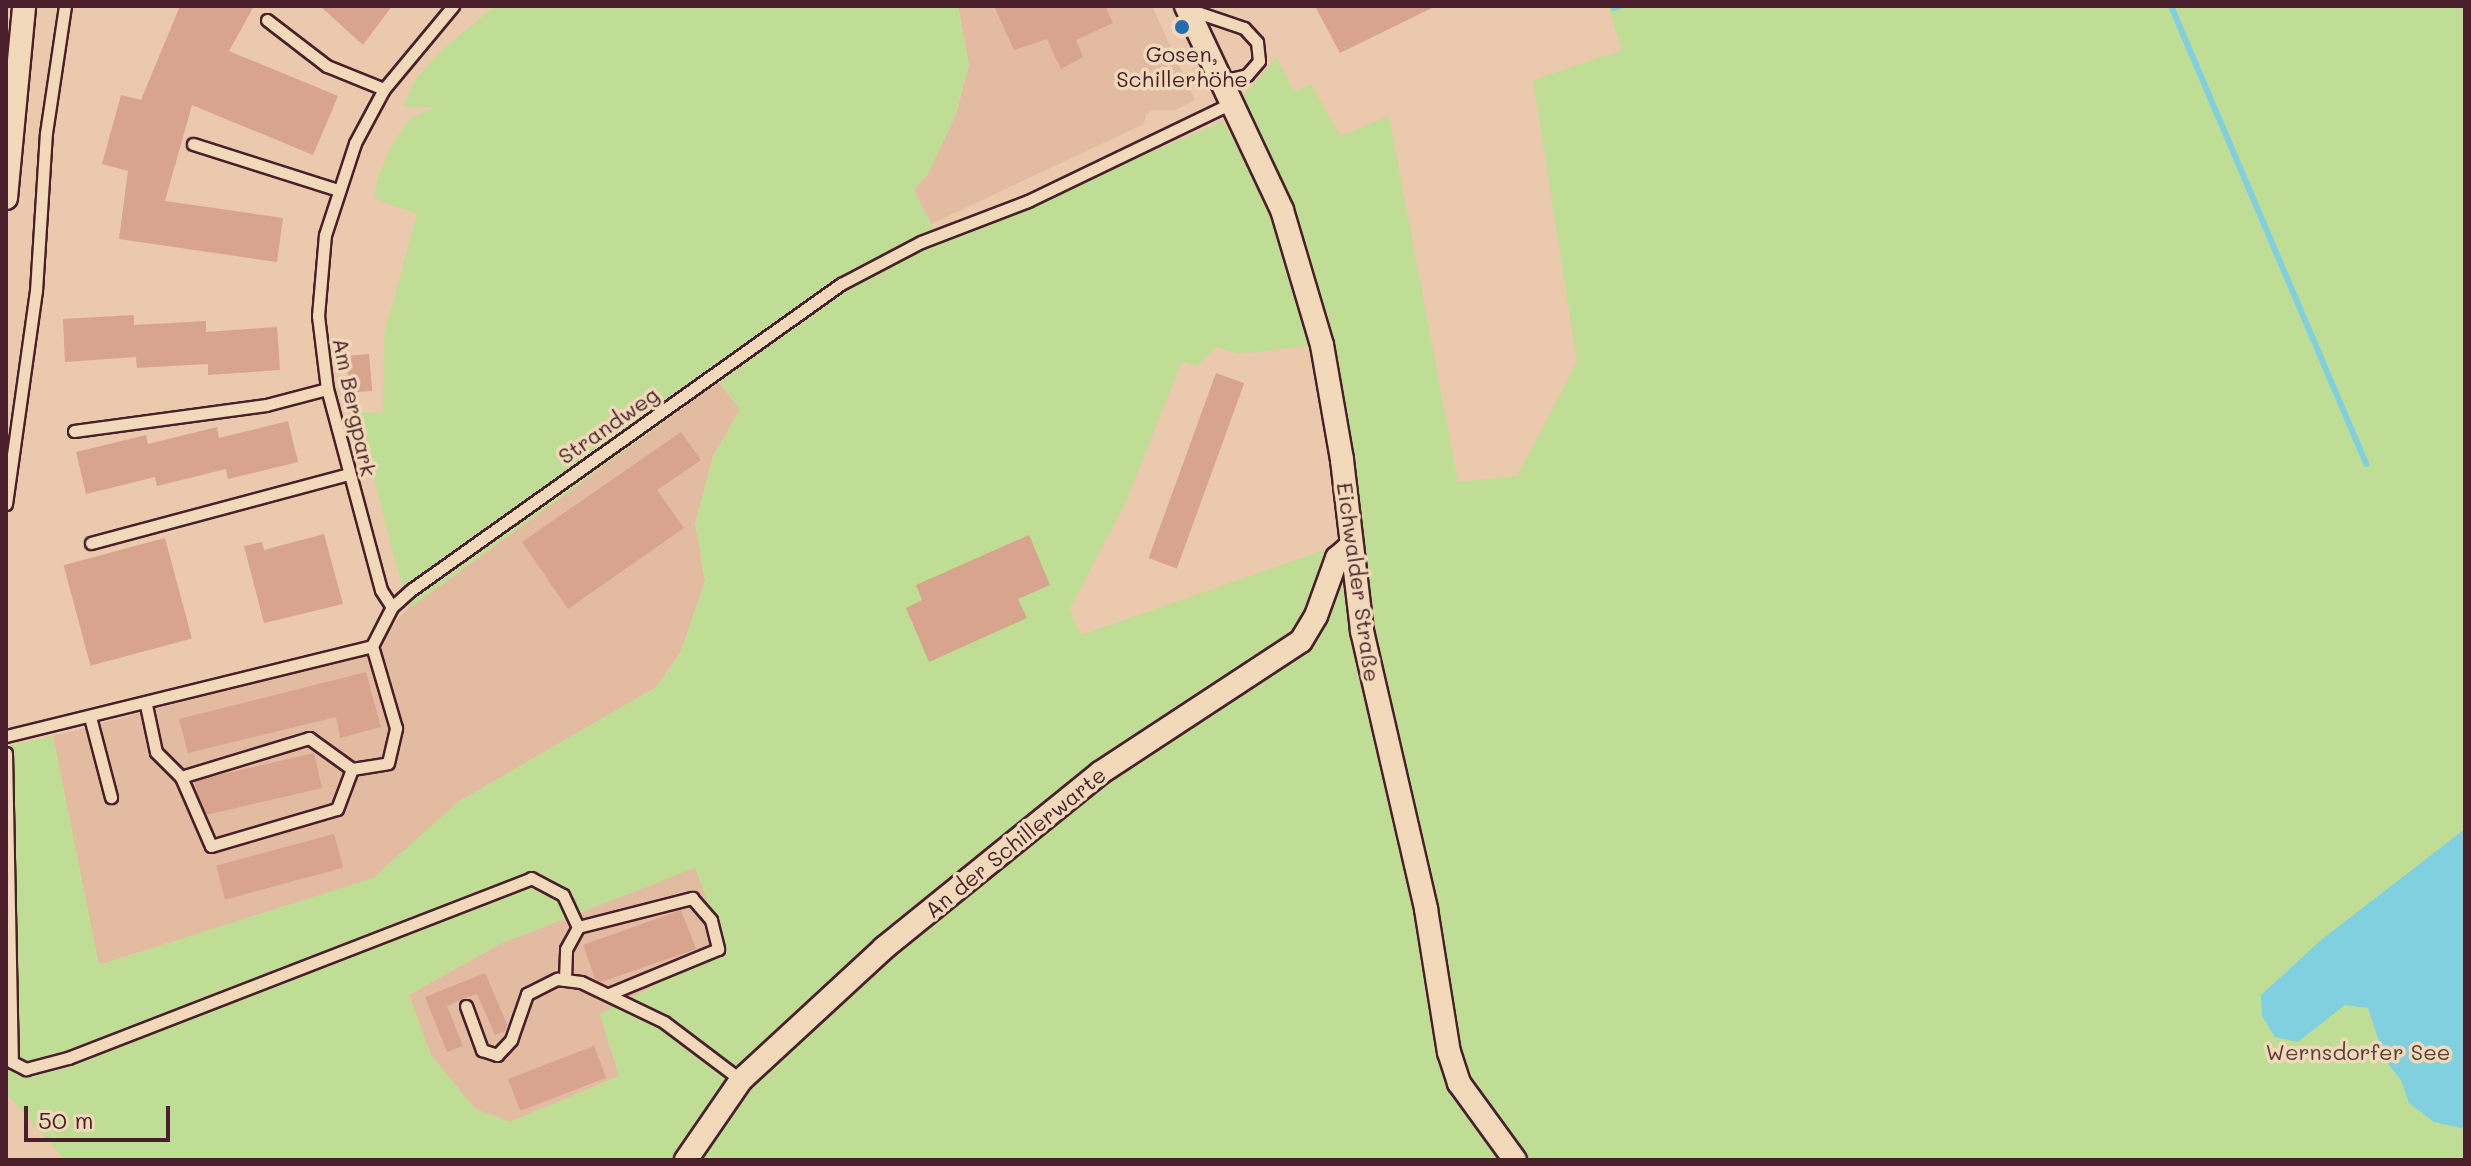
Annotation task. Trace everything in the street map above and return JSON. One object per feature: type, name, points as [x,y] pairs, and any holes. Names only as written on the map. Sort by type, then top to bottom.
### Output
[{"type":"street","points":[[6,198],[24,6]]},
{"type":"street","name":"Eichwalder Straße","points":[[1186,7],[1282,210],[1322,345],[1380,725],[1426,909],[1449,1052],[1459,1083],[1515,1160]]},
{"type":"street","name":"An der Schillerwarte","points":[[686,1160],[741,1080],[836,988],[1100,773],[1301,641],[1316,616],[1337,558],[1351,546]]},
{"type":"lane","points":[[6,504],[36,291],[46,133],[65,6]]},
{"type":"lane","name":"Am Bergpark","points":[[392,607],[381,590],[327,389],[318,299],[325,235],[338,190],[384,89],[453,6]]},
{"type":"lane","points":[[1186,7],[1236,24],[1257,42],[1259,61],[1247,75],[1220,81]]},
{"type":"lane","points":[[267,20],[327,66],[384,89]]},
{"type":"lane","name":"Strandweg","points":[[372,646],[392,607],[841,284],[921,242],[1017,206],[1232,103]]},
{"type":"lane","points":[[193,144],[338,190]]},
{"type":"lane","points":[[74,431],[266,405],[327,389]]},
{"type":"lane","points":[[91,543],[348,474]]},
{"type":"lane","points":[[6,736],[146,705],[372,646],[396,728],[396,746],[388,763],[352,769],[309,738],[181,777]]},
{"type":"lane","points":[[146,705],[156,752],[181,777],[211,846],[337,809],[352,769]]},
{"type":"lane","points":[[90,717],[111,797]]},
{"type":"lane","points":[[6,753],[12,1062],[26,1069],[68,1058],[531,878],[563,895],[578,927]]},
{"type":"lane","points":[[565,980],[566,949],[578,927],[692,898],[711,920],[718,949],[609,994]]},
{"type":"lane","points":[[466,1006],[482,1050],[497,1055],[511,1040],[527,994],[565,980],[609,994],[664,1022],[741,1080]]},
{"type":"shaded area","points":[[958,6],[1152,6],[1195,100],[1175,110],[1153,110],[1146,114],[1144,124],[931,224],[914,190],[928,174],[956,114],[969,66]]},
{"type":"shaded area","points":[[719,382],[740,410],[713,456],[695,524],[705,581],[680,653],[656,687],[458,802],[373,879],[98,965],[53,736],[381,650],[395,621],[425,593]]},
{"type":"shaded area","points":[[695,867],[726,949],[600,1014],[619,1076],[510,1122],[474,1108],[431,1055],[409,995],[500,944]]},
{"type":"green space","points":[[495,6],[958,6],[969,65],[956,114],[928,174],[914,190],[941,243],[1223,121],[1273,215],[1312,345],[1239,354],[1216,347],[1197,366],[1182,361],[1125,504],[1069,610],[1081,635],[1333,547],[1340,570],[1367,559],[1329,317],[1242,97],[1277,57],[1294,92],[1311,84],[1340,136],[1389,116],[1458,482],[1517,476],[1577,362],[1533,80],[1622,50],[1608,6],[2465,6],[2465,1160],[65,1160],[6,1093],[6,746],[53,736],[99,965],[373,878],[458,802],[656,687],[680,654],[705,581],[695,524],[713,456],[740,410],[719,382],[410,608],[357,412],[383,413],[384,335],[417,214],[375,199],[377,181],[391,146],[410,119],[436,107],[403,107],[416,79],[443,49]],"holes":[[[695,868],[725,949],[600,1014],[619,1076],[510,1122],[474,1108],[431,1055],[409,995],[500,944]]]},
{"type":"water","name":"Wernsdorfer See","points":[[2465,829],[2465,1129],[2434,1122],[2409,1103],[2401,1080],[2385,1060],[2368,1008],[2345,1005],[2298,1042],[2275,1037],[2262,1016],[2261,995],[2321,940]]},
{"type":"building","points":[[180,6],[254,6],[229,51],[338,96],[313,155],[192,105],[165,201],[283,218],[277,262],[119,239],[128,171],[102,164],[121,95],[141,100]]},
{"type":"building","points":[[320,6],[392,6],[363,45]]},
{"type":"building","points":[[994,6],[1105,6],[1113,23],[1076,40],[1083,57],[1061,69],[1047,39],[1014,50]]},
{"type":"building","points":[[1315,6],[1436,6],[1340,53]]},
{"type":"building","points":[[134,315],[134,325],[206,321],[206,332],[277,327],[280,370],[208,375],[208,364],[137,368],[136,357],[65,362],[63,319]]},
{"type":"building","points":[[369,354],[372,391],[349,393],[346,356]]},
{"type":"building","points":[[1216,373],[1244,383],[1177,568],[1149,558]]},
{"type":"building","points":[[288,421],[298,462],[228,479],[226,469],[157,486],[155,477],[86,494],[76,452],[146,435],[148,444],[217,427],[219,438]]},
{"type":"building","points":[[681,432],[701,460],[657,490],[684,528],[568,609],[522,542]]},
{"type":"building","points":[[324,534],[343,604],[264,623],[244,546],[262,542],[264,550]]},
{"type":"building","points":[[1029,535],[1050,585],[1018,599],[1027,618],[929,662],[906,608],[922,600],[916,585]]},
{"type":"building","points":[[165,538],[192,638],[90,666],[64,565]]},
{"type":"building","points":[[366,672],[381,727],[340,738],[336,717],[188,753],[179,719]]},
{"type":"building","points":[[314,753],[322,788],[202,816],[194,781]]},
{"type":"building","points":[[334,834],[343,868],[225,899],[216,866]]},
{"type":"building","points":[[681,910],[696,949],[601,982],[595,979],[583,945]]},
{"type":"building","points":[[485,973],[507,1024],[505,1031],[495,1035],[477,994],[464,998],[447,1006],[463,1046],[447,1052],[425,997]]},
{"type":"building","points":[[594,1046],[606,1078],[520,1111],[508,1079]]},
{"type":"waterway","points":[[1614,8],[1620,6]]},
{"type":"waterway","points":[[2171,6],[2366,464]]},
{"type":"place","name":"Gosen, Schillerhöhe","points":[[1182,27]]}]
